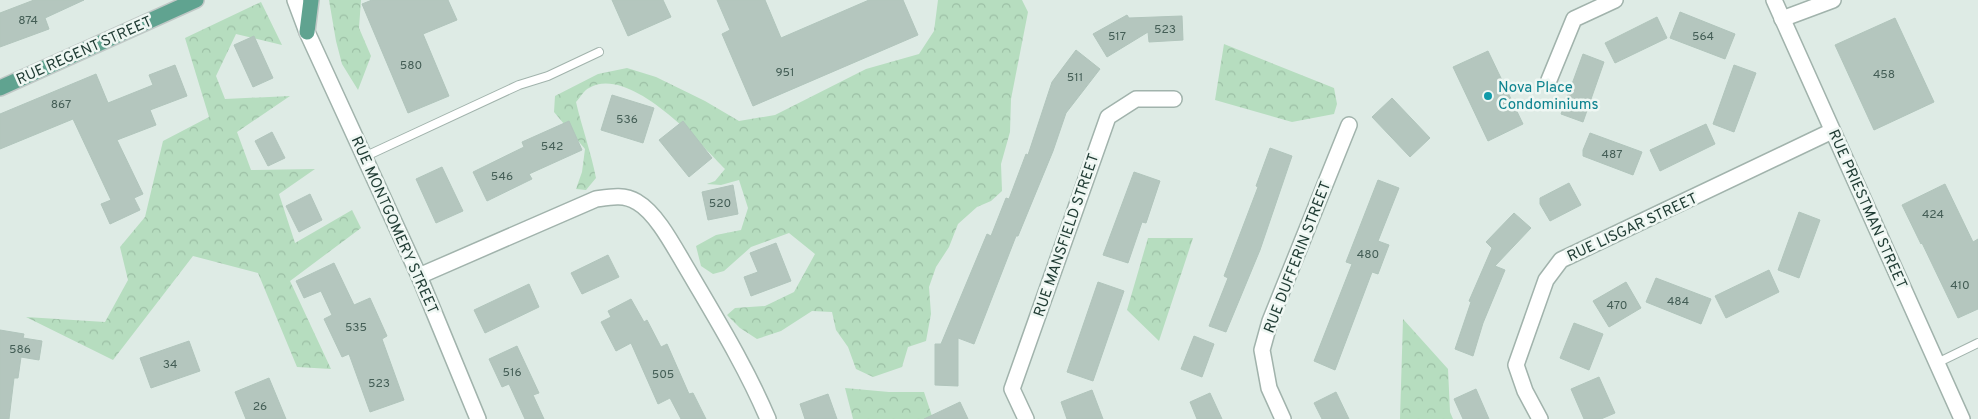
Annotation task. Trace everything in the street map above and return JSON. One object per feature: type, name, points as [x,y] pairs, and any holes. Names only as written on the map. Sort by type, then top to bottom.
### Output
[{"type":"main road","name":"RUE REGENT STREET","points":[[0,88],[196,0]]},
{"type":"main road","points":[[307,32],[311,0]]},
{"type":"street","name":"RUE MONTGOMERY STREET","points":[[295,0],[307,32],[419,276],[478,419]]},
{"type":"street","points":[[1549,80],[1574,18],[1615,0]]},
{"type":"street","name":"RUE PRIESTMAN STREET","points":[[1774,0],[1962,419]]},
{"type":"street","points":[[1782,19],[1833,0]]},
{"type":"street","name":"RUE MANSFIELD STREET","points":[[1026,419],[1012,390],[1108,117],[1136,99],[1174,99]]},
{"type":"street","name":"RUE DUFFERIN STREET","points":[[1283,419],[1269,388],[1262,350],[1270,321],[1349,125]]},
{"type":"street","name":"RUE LISGAR STREET","points":[[1540,419],[1525,391],[1516,365],[1546,280],[1561,260],[1832,131]]},
{"type":"street","points":[[419,276],[596,200],[616,196],[636,201],[650,212],[677,252],[751,379],[768,419]]},
{"type":"lane","points":[[364,157],[518,85],[548,76],[599,52]]},
{"type":"lane","points":[[1937,363],[1978,343]]},
{"type":"green space","points":[[329,0],[361,0],[359,28],[371,56],[358,90],[342,64]]},
{"type":"green space","points":[[938,0],[1022,0],[1028,12],[1011,99],[1010,132],[1001,164],[1002,191],[991,201],[977,207],[958,224],[949,247],[936,267],[929,287],[931,314],[926,341],[908,347],[902,367],[873,377],[856,369],[848,347],[836,330],[832,312],[812,311],[781,331],[757,339],[740,328],[727,315],[735,308],[765,306],[794,292],[815,254],[789,233],[751,247],[724,271],[713,274],[701,266],[696,246],[716,235],[741,230],[748,208],[739,180],[721,185],[707,184],[715,181],[725,169],[682,126],[643,96],[624,87],[605,84],[587,89],[576,102],[596,178],[586,190],[576,189],[582,172],[585,149],[554,112],[555,96],[598,74],[627,68],[656,77],[705,101],[739,121],[775,115],[866,69],[919,54],[934,31]]},
{"type":"green space","points":[[261,2],[282,45],[236,34],[216,76],[225,99],[290,96],[237,132],[251,170],[315,169],[279,194],[295,243],[352,210],[361,228],[290,281],[331,369],[297,367],[258,273],[193,256],[113,360],[26,317],[105,322],[128,280],[120,247],[145,217],[163,141],[209,117],[185,38]]},
{"type":"green space","points":[[1224,44],[1334,88],[1337,104],[1334,114],[1292,122],[1215,100]]},
{"type":"green space","points":[[1148,238],[1193,238],[1159,341],[1127,310]]},
{"type":"green space","points":[[1403,319],[1448,369],[1450,412],[1453,419],[1400,419]]},
{"type":"green space","points":[[845,388],[889,392],[924,392],[933,419],[853,419]]},
{"type":"building","points":[[34,0],[84,0],[45,18],[49,29],[0,47],[0,13]]},
{"type":"building","points":[[372,0],[448,0],[457,20],[423,34],[449,96],[408,113],[362,4]]},
{"type":"building","points":[[612,0],[663,0],[671,17],[628,36]]},
{"type":"building","points":[[717,0],[765,0],[781,38],[869,0],[903,0],[918,35],[753,106],[722,34],[730,30]]},
{"type":"building","points":[[1680,12],[1735,34],[1725,59],[1670,38]]},
{"type":"building","points":[[1127,15],[1129,18],[1182,16],[1183,40],[1149,42],[1148,32],[1107,57],[1093,34]]},
{"type":"building","points":[[1657,17],[1667,38],[1615,63],[1605,43]]},
{"type":"building","points":[[1895,18],[1934,102],[1874,130],[1835,45]]},
{"type":"building","points":[[254,36],[273,78],[253,87],[234,45]]},
{"type":"building","points":[[1076,50],[1100,69],[1066,113],[1053,151],[1018,236],[1016,236],[974,344],[958,338],[958,386],[935,385],[935,344],[941,344],[987,234],[991,236],[1006,198],[1009,199],[1026,154],[1028,155],[1052,82]]},
{"type":"building","name":"Nova Place Condominiums","points":[[1488,51],[1523,124],[1488,141],[1453,67]]},
{"type":"building","points":[[1583,54],[1604,62],[1583,122],[1561,114]]},
{"type":"building","points":[[175,65],[187,96],[150,110],[156,125],[117,140],[143,194],[134,198],[140,210],[110,224],[101,204],[111,200],[73,119],[0,149],[0,114],[96,74],[108,103],[153,85],[149,75]]},
{"type":"building","points":[[1734,65],[1756,73],[1734,132],[1713,124]]},
{"type":"building","points":[[612,95],[654,108],[643,143],[601,130]]},
{"type":"building","points":[[1392,98],[1430,138],[1410,157],[1372,117]]},
{"type":"building","points":[[569,121],[582,150],[529,174],[532,179],[487,201],[473,172],[524,147],[522,142]]},
{"type":"building","points":[[683,121],[712,158],[689,177],[659,140]]},
{"type":"building","points":[[1706,124],[1715,144],[1660,171],[1650,150]]},
{"type":"building","points":[[272,132],[285,158],[268,166],[255,141]]},
{"type":"building","points":[[1590,133],[1642,152],[1633,175],[1583,156],[1583,150]]},
{"type":"building","points":[[1270,148],[1292,156],[1260,250],[1226,332],[1209,326],[1228,278],[1224,276],[1258,187],[1256,186]]},
{"type":"building","points":[[442,167],[463,211],[436,223],[416,179]]},
{"type":"building","points":[[1134,172],[1160,181],[1146,223],[1142,222],[1128,263],[1103,255]]},
{"type":"building","points":[[1378,180],[1399,188],[1378,241],[1389,245],[1378,274],[1372,272],[1335,370],[1314,361],[1352,264],[1346,262]]},
{"type":"building","points":[[1569,183],[1581,205],[1550,221],[1540,204],[1540,198]]},
{"type":"building","points":[[1945,184],[1973,242],[1978,239],[1978,309],[1958,318],[1902,205]]},
{"type":"building","points":[[733,185],[738,214],[708,220],[702,192]]},
{"type":"building","points":[[310,194],[322,220],[299,232],[286,206]]},
{"type":"building","points":[[1799,212],[1820,220],[1799,278],[1778,270]]},
{"type":"building","points":[[1514,213],[1531,228],[1495,266],[1505,270],[1483,323],[1473,356],[1455,349],[1471,302],[1469,301],[1492,248],[1486,242]]},
{"type":"building","points":[[776,243],[791,281],[751,296],[744,277],[758,272],[750,253]]},
{"type":"building","points":[[608,255],[619,277],[582,294],[571,273]]},
{"type":"building","points":[[334,263],[354,305],[370,298],[387,336],[382,339],[404,400],[370,412],[349,354],[342,357],[324,319],[332,315],[321,291],[304,298],[296,281]]},
{"type":"building","points":[[1769,270],[1779,292],[1726,318],[1715,296]]},
{"type":"building","points":[[1656,278],[1711,299],[1701,324],[1646,302]]},
{"type":"building","points":[[1098,282],[1124,291],[1093,381],[1067,372]]},
{"type":"building","points":[[1626,282],[1641,308],[1609,327],[1593,301]]},
{"type":"building","points":[[529,284],[539,307],[485,333],[474,310]]},
{"type":"building","points":[[631,299],[644,322],[647,320],[661,347],[667,344],[689,394],[693,393],[706,419],[681,419],[670,398],[658,404],[631,343],[616,351],[601,322],[611,317],[608,311]]},
{"type":"building","points":[[1574,323],[1603,334],[1589,370],[1560,358]]},
{"type":"building","points":[[0,330],[24,334],[23,338],[42,341],[39,360],[21,357],[18,378],[14,378],[9,419],[0,419]]},
{"type":"building","points":[[1194,336],[1214,344],[1202,377],[1181,369]]},
{"type":"building","points":[[189,341],[200,371],[151,388],[140,358]]},
{"type":"building","points":[[517,346],[539,393],[533,395],[544,419],[525,419],[509,384],[502,387],[489,359]]},
{"type":"building","points":[[1599,377],[1615,413],[1601,419],[1584,419],[1571,389]]},
{"type":"building","points":[[269,378],[286,419],[246,419],[235,392]]},
{"type":"building","points":[[1476,389],[1489,419],[1463,419],[1454,399]]},
{"type":"building","points":[[1092,390],[1103,419],[1067,419],[1061,402]]},
{"type":"building","points":[[1336,392],[1349,419],[1322,419],[1314,403]]},
{"type":"building","points":[[1210,393],[1222,419],[1197,419],[1190,402]]},
{"type":"building","points":[[828,394],[837,419],[805,419],[800,404]]},
{"type":"building","points":[[960,402],[968,419],[924,419]]},
{"type":"place","name":"Nova Place Condominiums","points":[[1488,96]]}]
